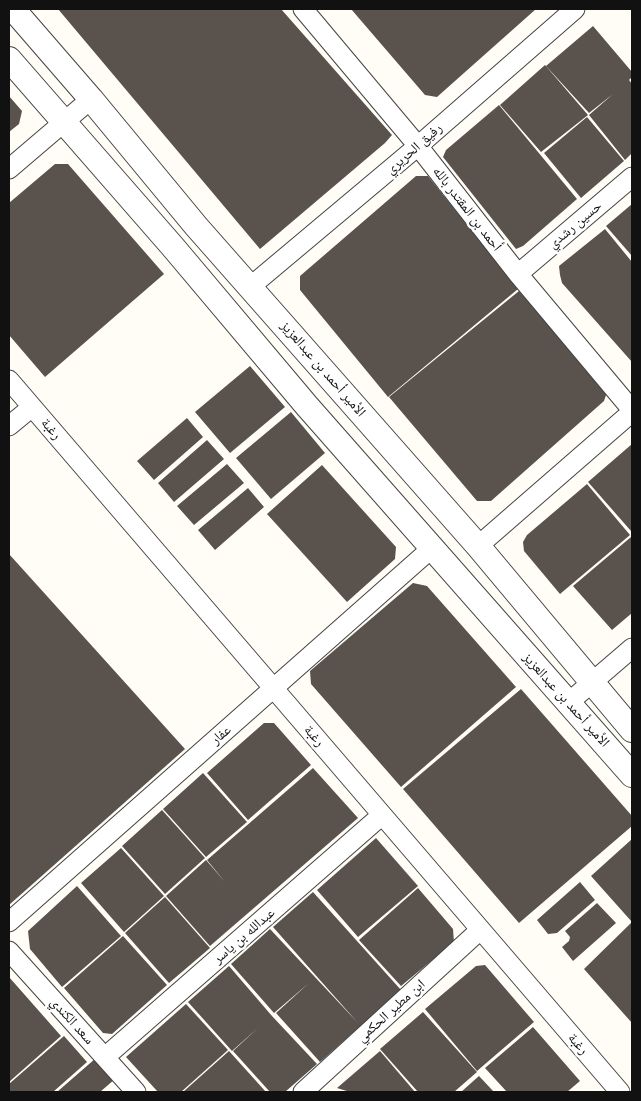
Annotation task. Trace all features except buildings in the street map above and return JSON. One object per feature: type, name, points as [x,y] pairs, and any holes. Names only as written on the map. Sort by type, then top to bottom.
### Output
[{"type":"street","name":"الأمير أحمد بن عبدالعزيز","points":[[13,9],[91,99],[196,226],[478,546],[632,730]]},
{"type":"street","name":"أحمد بن المقتدر بالله","points":[[303,9],[418,146],[518,274],[632,411]]},
{"type":"street","name":"رفيق الحريري","points":[[250,287],[418,146],[575,9]]},
{"type":"street","name":"الأمير أحمد بن عبدالعزيز","points":[[9,59],[173,247],[307,406],[632,775]]},
{"type":"street","points":[[9,169],[91,99]]},
{"type":"street","name":"حسين رشدي","points":[[518,274],[632,177]]},
{"type":"street","points":[[173,247],[196,226]]},
{"type":"street","name":"رغبة","points":[[9,380],[620,1092]]},
{"type":"street","points":[[9,426],[32,406]]},
{"type":"street","points":[[478,546],[632,411]]},
{"type":"street","name":"عفار","points":[[9,922],[432,548]]},
{"type":"street","points":[[568,703],[632,648]]},
{"type":"street","name":"عبدالله بن ياسر","points":[[105,1058],[382,815]]},
{"type":"street","name":"ابن مطير الحكمي","points":[[303,1092],[480,930]]},
{"type":"street","name":"سعد الكندي","points":[[9,951],[136,1092]]}]
